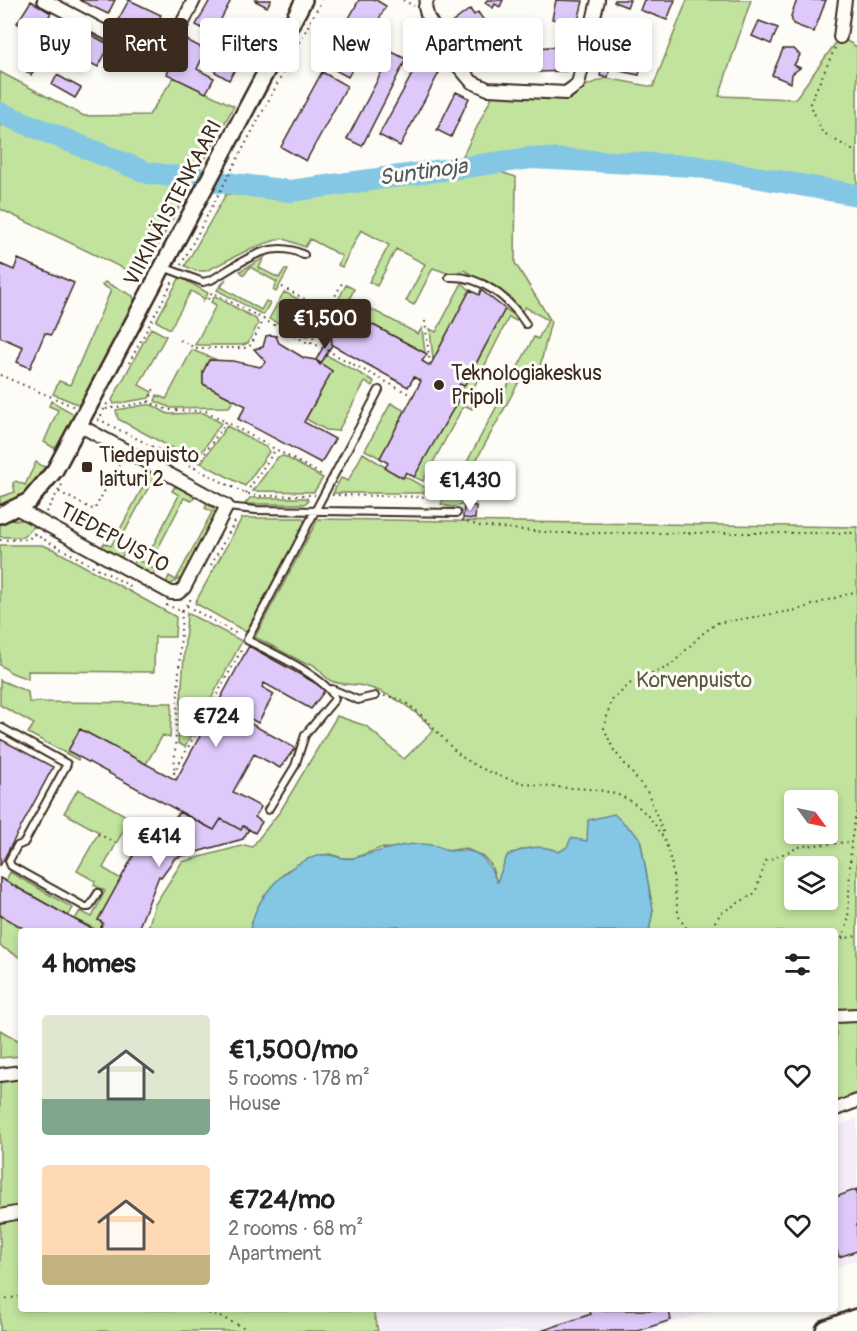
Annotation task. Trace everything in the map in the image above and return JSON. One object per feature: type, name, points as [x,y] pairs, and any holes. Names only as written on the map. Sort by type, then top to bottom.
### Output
[{"type":"highway","points":[[827,1331],[857,1320]]},
{"type":"street","points":[[44,0],[137,50],[151,52],[164,48],[174,37],[194,0]]},
{"type":"street","name":"VIIKINÄISTENKAARI","points":[[82,419],[163,267],[221,175],[304,0]]},
{"type":"street","points":[[428,0],[425,7],[428,18],[454,61],[472,82],[488,89],[566,93],[578,84],[598,0]]},
{"type":"street","points":[[840,37],[845,0]]},
{"type":"street","points":[[82,419],[126,452],[226,507]]},
{"type":"street","name":"TIEDEPUISTO","points":[[0,515],[18,509],[29,501],[50,478],[82,419]]},
{"type":"street","name":"TIEDEPUISTO","points":[[18,509],[171,593],[178,593],[184,588],[226,507]]},
{"type":"street","points":[[838,1016],[857,1015]]},
{"type":"street","points":[[0,1075],[18,1072]]},
{"type":"street","points":[[838,1108],[857,1101]]},
{"type":"street","points":[[0,1216],[18,1213]]},
{"type":"lane","points":[[163,267],[203,282],[211,280],[266,250],[282,248],[303,255]]},
{"type":"lane","points":[[449,277],[466,276],[502,295],[526,324]]},
{"type":"lane","points":[[375,696],[358,700],[332,689],[303,669],[248,640],[379,390]]},
{"type":"lane","points":[[226,507],[457,513]]},
{"type":"lane","points":[[268,810],[295,766],[305,735],[335,699],[332,689]]},
{"type":"lane","points":[[0,727],[67,764],[24,843],[17,846],[9,861],[11,866],[85,907],[89,907],[98,893]]},
{"type":"path","points":[[213,190],[322,0]]},
{"type":"path","points":[[840,37],[810,103],[822,132],[857,153]]},
{"type":"path","points":[[311,342],[342,283]]},
{"type":"path","points":[[282,287],[327,312]]},
{"type":"path","points":[[202,301],[208,299],[212,292],[412,396]]},
{"type":"path","points":[[180,340],[195,348],[246,348],[251,345],[264,319]]},
{"type":"path","points":[[425,321],[430,366]]},
{"type":"path","points":[[0,375],[82,419],[134,437],[244,493],[256,496],[432,497]]},
{"type":"path","points":[[149,402],[154,388]]},
{"type":"path","points":[[456,391],[482,405]]},
{"type":"path","points":[[106,409],[149,402],[168,410],[206,411],[331,479]]},
{"type":"path","points":[[195,468],[226,422]]},
{"type":"path","points":[[58,492],[94,510],[134,437]]},
{"type":"path","points":[[207,572],[237,519],[244,493],[276,450]]},
{"type":"path","points":[[444,512],[479,526],[556,533],[857,533]]},
{"type":"path","points":[[34,534],[134,588]]},
{"type":"path","points":[[687,928],[678,914],[673,861],[648,793],[607,737],[604,728],[611,701],[631,683],[670,666],[702,634],[717,623],[797,610],[857,591]]},
{"type":"path","points":[[187,606],[248,640],[174,773],[182,611],[192,597]]},
{"type":"path","points":[[164,604],[182,611]]},
{"type":"path","points":[[375,696],[393,697],[420,714],[463,758],[500,776],[539,786],[609,792],[625,798],[640,808],[663,834]]},
{"type":"path","points":[[842,938],[848,922],[851,842],[857,809]]},
{"type":"path","points":[[98,834],[116,843]]},
{"type":"path","points":[[711,928],[721,913],[754,893],[766,861],[802,846],[851,842]]},
{"type":"path","points":[[838,939],[857,936]]},
{"type":"path","points":[[0,1299],[18,1297]]},
{"type":"path","points":[[201,1312],[216,1315],[252,1331]]},
{"type":"shaded area","points":[[857,1119],[857,1259],[838,1266],[838,1126]]},
{"type":"shaded area","points":[[373,1312],[705,1312],[649,1331],[378,1331]]},
{"type":"green space","points":[[687,0],[751,0],[719,96],[795,99],[840,37],[857,47],[857,195],[693,166],[531,158],[457,168],[495,90],[566,93],[606,78],[653,87]]},
{"type":"green space","points":[[0,72],[84,116],[149,115],[174,77],[234,106],[141,277],[0,209]]},
{"type":"green space","points":[[500,172],[516,177],[515,263],[551,321],[539,371],[527,367],[460,490],[460,498],[466,502],[454,507],[447,506],[441,504],[444,498],[439,493],[446,481],[454,486],[534,337],[538,339],[548,320],[525,307],[521,312],[510,297],[464,270],[450,274],[433,268],[414,305],[406,301],[425,264],[396,249],[377,286],[369,282],[389,245],[361,230],[342,267],[338,265],[342,256],[310,239],[305,247],[282,238],[252,248],[206,271],[196,271],[185,266],[226,194],[292,198]]},
{"type":"green space","points":[[264,258],[259,268],[279,278],[284,270],[288,270],[276,292],[273,290],[277,282],[250,267],[244,275],[240,271]]},
{"type":"green space","points":[[180,277],[208,293],[205,299],[191,291],[170,329],[156,321]]},
{"type":"green space","points":[[226,279],[221,287],[261,310],[266,301],[270,303],[263,315],[217,290]]},
{"type":"green space","points":[[105,282],[133,296],[135,302],[80,405],[53,394],[59,381],[70,385],[111,290],[102,285]]},
{"type":"green space","points":[[462,283],[470,290],[433,360],[430,329],[436,332]]},
{"type":"green space","points":[[346,285],[354,289],[350,298],[418,334],[422,328],[425,353],[347,311],[342,316],[332,312]]},
{"type":"green space","points":[[284,292],[300,300],[294,312],[300,316],[307,304],[321,312],[308,337],[269,319]]},
{"type":"green space","points":[[215,296],[256,319],[258,324],[248,343],[243,345],[195,345],[216,305],[211,302]]},
{"type":"green space","points":[[505,309],[518,317],[516,321],[509,317],[472,391],[476,394],[474,397],[462,390]]},
{"type":"green space","points":[[151,328],[166,336],[139,385],[152,392],[149,398],[114,404],[112,400]]},
{"type":"green space","points":[[192,350],[217,360],[209,360],[203,372],[203,384],[234,400],[229,407],[171,408],[155,401],[157,395],[166,399]]},
{"type":"green space","points":[[326,355],[374,381],[372,386],[365,382],[338,431],[326,430],[306,419],[332,371],[320,365]]},
{"type":"green space","points":[[459,399],[474,405],[472,409],[464,405],[423,481],[414,477]]},
{"type":"green space","points":[[51,401],[76,415],[62,443],[54,448],[44,442],[58,410],[49,406]]},
{"type":"green space","points":[[391,403],[405,411],[380,458],[365,450]]},
{"type":"green space","points":[[152,405],[168,414],[204,413],[221,423],[196,461],[118,419],[116,410]]},
{"type":"green space","points":[[227,426],[267,448],[269,452],[245,486],[201,463]]},
{"type":"green space","points":[[363,453],[402,478],[404,476],[426,488],[424,493],[333,493],[341,478],[348,481]]},
{"type":"green space","points":[[284,456],[323,478],[314,492],[253,491],[278,457]]},
{"type":"green space","points":[[36,462],[44,467],[45,471],[36,483],[0,507],[0,497],[15,492],[13,483],[16,481],[25,485]]},
{"type":"green space","points":[[143,469],[162,479],[160,485],[152,481],[116,548],[124,553],[121,558],[101,548],[104,543],[111,546],[147,479],[140,475]]},
{"type":"green space","points":[[175,486],[195,496],[192,501],[184,498],[149,566],[156,570],[153,575],[133,565],[136,559],[144,563],[179,495],[172,491]]},
{"type":"green space","points":[[250,498],[307,498],[308,501],[304,504],[245,504]]},
{"type":"green space","points":[[207,504],[214,508],[215,517],[183,577],[170,585],[166,583],[169,576],[176,580],[212,512],[205,508]]},
{"type":"green space","points":[[242,518],[303,518],[305,523],[246,632],[195,603]]},
{"type":"green space","name":"Korvenpuisto","points":[[318,519],[857,527],[857,1103],[838,1108],[838,928],[650,928],[653,910],[640,838],[589,829],[588,841],[559,852],[546,848],[519,851],[507,856],[497,883],[491,865],[484,857],[465,848],[447,851],[381,848],[354,858],[342,858],[331,854],[320,855],[286,871],[261,905],[251,928],[148,928],[155,904],[182,862],[245,845],[252,847],[281,810],[337,716],[366,726],[404,759],[434,730],[411,709],[393,697],[363,686],[331,681],[310,663],[308,665],[255,637]]},
{"type":"green space","points":[[24,520],[35,526],[23,537],[0,537],[0,523]]},
{"type":"green space","points":[[0,545],[42,545],[53,549],[176,617],[175,637],[155,637],[154,672],[28,671],[28,679],[0,665]]},
{"type":"green space","points":[[187,613],[242,641],[185,747],[178,743]]},
{"type":"green space","points":[[0,680],[28,692],[29,702],[172,703],[170,738],[163,735],[146,764],[80,729],[68,751],[79,757],[78,760],[28,733],[34,724],[0,705]]},
{"type":"green space","points":[[78,789],[130,818],[103,868],[121,879],[98,920],[103,923],[100,928],[93,928],[75,919],[80,911],[92,917],[105,891],[94,885],[95,881],[77,871],[99,832],[64,813]]},
{"type":"green space","points":[[10,872],[73,908],[68,916],[6,881]]},
{"type":"green space","points":[[0,916],[24,928],[18,928],[18,956],[0,946]]},
{"type":"green space","points":[[0,1030],[18,1040],[18,1056],[0,1058]]},
{"type":"green space","points":[[18,1074],[18,1312],[373,1312],[378,1331],[0,1331],[0,1076]]},
{"type":"water","points":[[614,814],[640,838],[653,910],[650,928],[403,928],[398,926],[251,928],[259,906],[275,882],[309,859],[326,855],[350,859],[401,846],[426,844],[448,851],[466,850],[479,855],[489,866],[497,882],[507,856],[520,850],[539,847],[559,852],[567,847],[571,838],[587,841],[588,820]]},
{"type":"building","points":[[79,0],[115,0],[108,14]]},
{"type":"building","points":[[129,0],[161,15],[159,18],[119,18]]},
{"type":"building","points":[[210,0],[231,0],[222,18],[200,18],[200,27],[196,25]]},
{"type":"building","points":[[254,0],[271,0],[267,7]]},
{"type":"building","points":[[359,0],[376,0],[386,6],[380,18],[349,18]]},
{"type":"building","points":[[487,0],[503,0],[500,7],[495,4],[493,8],[485,3]]},
{"type":"building","points":[[556,0],[583,1],[579,18],[552,19]]},
{"type":"building","points":[[615,0],[630,0],[627,7],[614,2]]},
{"type":"building","points":[[644,0],[675,0],[667,20],[640,10]]},
{"type":"building","points":[[797,0],[826,0],[814,32],[793,24],[791,16]]},
{"type":"building","points":[[31,1],[51,13],[48,18],[20,18]]},
{"type":"building","points":[[470,9],[474,15],[478,12],[482,18],[458,18]]},
{"type":"building","points":[[759,21],[778,28],[771,44],[752,36]]},
{"type":"building","points":[[91,35],[103,41],[103,58],[98,67],[91,63]]},
{"type":"building","points":[[188,41],[200,47],[200,63],[197,69],[214,78],[206,93],[167,74],[168,72],[188,72]]},
{"type":"building","points":[[543,47],[555,47],[555,71],[543,72]]},
{"type":"building","points":[[783,49],[794,49],[800,55],[794,65],[800,68],[792,74],[791,83],[772,75]]},
{"type":"building","points":[[392,52],[403,58],[403,65],[362,146],[347,139],[382,72],[391,72]]},
{"type":"building","points":[[215,72],[234,72],[229,80]]},
{"type":"building","points":[[322,72],[347,86],[306,161],[281,147]]},
{"type":"building","points":[[339,72],[351,72],[348,77]]},
{"type":"building","points":[[413,72],[439,72],[400,146],[379,135]]},
{"type":"building","points":[[601,72],[609,72],[608,78],[600,76]]},
{"type":"building","points":[[624,72],[640,72],[639,75]]},
{"type":"building","points":[[57,75],[81,88],[75,98],[52,85]]},
{"type":"building","points":[[456,92],[469,98],[451,137],[437,130]]},
{"type":"building","points":[[18,259],[74,283],[51,335],[45,333],[30,368],[17,362],[23,347],[0,337],[0,264],[14,270]]},
{"type":"building","name":"Teknologiakeskus Pripoli","points":[[470,290],[479,295],[481,290],[505,309],[464,386],[460,384],[453,396],[459,399],[414,477],[406,472],[403,478],[385,468],[388,463],[380,458],[421,381],[414,377],[408,387],[332,345],[330,333],[337,318],[347,311],[427,354],[422,361],[430,366]]},
{"type":"building","points":[[331,333],[332,345],[320,365],[316,360]]},
{"type":"building","points":[[266,336],[276,336],[279,343],[304,358],[316,360],[332,371],[304,422],[335,439],[321,463],[238,419],[246,406],[203,384],[203,372],[209,360],[233,361],[260,367],[266,362],[254,349],[263,347]]},
{"type":"building","points":[[464,505],[476,506],[475,519],[463,518]]},
{"type":"building","points":[[249,646],[326,689],[311,709],[264,683],[262,687],[274,694],[258,723],[246,716],[244,720],[295,748],[280,768],[254,754],[233,792],[261,807],[255,817],[262,822],[255,833],[243,826],[241,830],[221,819],[214,830],[68,751],[80,729],[176,780]]},
{"type":"building","points":[[0,739],[53,767],[0,866]]},
{"type":"building","points":[[179,812],[214,830],[221,819],[241,830],[243,826],[249,829],[243,839],[175,858],[161,877],[159,876],[139,928],[101,928],[103,923],[98,920],[149,827],[164,837]]},
{"type":"building","points":[[0,878],[90,928],[23,928],[0,915]]},
{"type":"building","points":[[857,1189],[857,1251],[839,1257],[838,1254],[838,1196]]},
{"type":"building","points":[[590,1312],[669,1312],[671,1320],[638,1331],[541,1331],[591,1314]]},
{"type":"waterway","name":"Suntinoja","points":[[0,113],[148,173],[290,191],[531,158],[693,166],[857,195]]},
{"type":"place","name":"Teknologiakeskus Pripoli","points":[[439,385]]},
{"type":"place","name":"Tiedepuisto laituri 2","points":[[87,467]]}]
